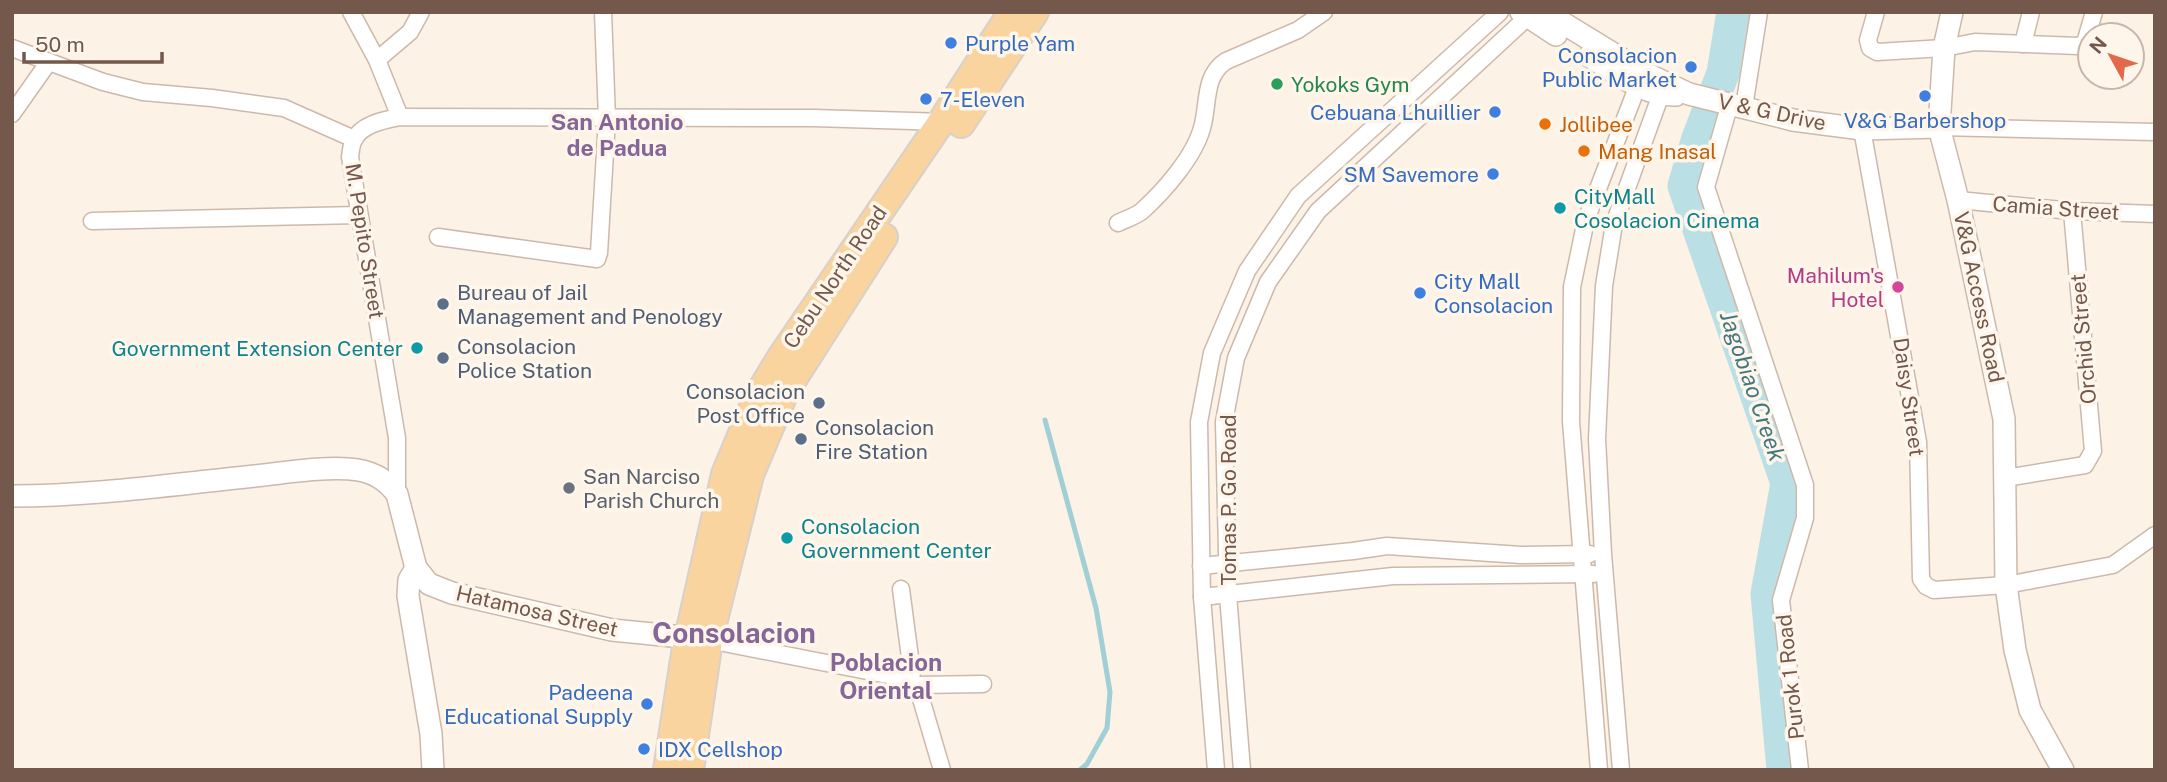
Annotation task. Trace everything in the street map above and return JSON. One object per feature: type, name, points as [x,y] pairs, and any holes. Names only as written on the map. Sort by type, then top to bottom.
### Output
[{"type":"main road","name":"Cebu North Road","points":[[667,770],[699,638],[750,475],[785,392],[883,240],[1015,13]]},
{"type":"main road","name":"Cebu North Road","points":[[690,770],[699,638]]},
{"type":"street","points":[[351,12],[377,60],[400,117]]},
{"type":"street","points":[[377,60],[410,32],[421,12]]},
{"type":"street","points":[[438,237],[597,259],[607,119],[603,12]]},
{"type":"street","points":[[1118,223],[1140,213],[1185,163],[1201,132],[1209,81],[1216,67],[1298,30],[1324,12]]},
{"type":"street","name":"Tomas P. Go Road","points":[[1216,770],[1202,597],[1199,422],[1212,353],[1247,271],[1298,196],[1500,12]]},
{"type":"street","name":"Purok 1 Road","points":[[1759,12],[1706,187],[1805,485],[1805,518],[1782,600],[1800,770]]},
{"type":"street","points":[[1875,12],[1868,40],[1870,48],[1877,52],[1944,48],[1975,42],[2078,46],[2085,43],[2094,12]]},
{"type":"street","name":"V&G Access Road","points":[[1952,12],[1944,48],[1939,127],[1958,200],[2004,419],[2007,585],[2015,650],[2029,710],[2063,770]]},
{"type":"street","points":[[2023,44],[2031,12]]},
{"type":"street","name":"Tomas P. Go Road","points":[[1242,770],[1228,594],[1224,422],[1236,358],[1268,282],[1318,211],[1532,14]]},
{"type":"street","name":"V & G Drive","points":[[1532,14],[1640,79],[1663,88],[1793,120],[1862,128],[1939,127]]},
{"type":"street","points":[[12,48],[103,82],[144,92],[284,108],[354,139]]},
{"type":"street","points":[[12,114],[48,62]]},
{"type":"street","points":[[1600,770],[1571,421],[1572,287],[1586,220],[1640,79]]},
{"type":"street","points":[[1621,770],[1603,554],[1597,439],[1604,286],[1614,224],[1663,88]]},
{"type":"street","name":"M. Pepito Street","points":[[433,770],[431,734],[408,596],[409,580],[416,568],[397,494],[397,439],[350,157],[354,139],[362,130],[384,120],[400,117],[813,118],[951,122]]},
{"type":"street","points":[[1939,127],[2155,132]]},
{"type":"street","name":"Daisy Street","points":[[1862,128],[1918,442],[1922,579],[1926,586],[1934,590],[2007,585],[2113,565],[2155,535]]},
{"type":"street","name":"Camia Street","points":[[1958,200],[2072,211],[2155,214]]},
{"type":"street","name":"Orchid Street","points":[[2006,478],[2085,464],[2093,451],[2072,211]]},
{"type":"street","points":[[92,220],[359,215]]},
{"type":"street","points":[[12,496],[76,494],[302,471],[356,470],[376,475],[390,484],[397,494]]},
{"type":"street","points":[[1201,566],[1388,546],[1521,555],[1603,554]]},
{"type":"street","name":"Hatamosa Street","points":[[416,568],[429,583],[452,593],[612,630],[699,638]]},
{"type":"street","points":[[1202,597],[1393,576],[1583,575],[1605,572]]},
{"type":"street","points":[[901,589],[914,684],[942,770]]},
{"type":"street","points":[[699,638],[877,672],[914,684],[983,684]]},
{"type":"waterway","name":"Jagobiao Creek","points":[[1733,12],[1723,73],[1697,141],[1684,186],[1787,483],[1767,594],[1783,770]]},
{"type":"waterway","points":[[1045,420],[1096,608],[1110,692],[1107,728],[1087,764],[1080,770]]},
{"type":"place","name":"Purple Yam","points":[[951,43]]},
{"type":"place","name":"Consolacion Public Market","points":[[1691,67]]},
{"type":"place","name":"Yokoks Gym","points":[[1277,84]]},
{"type":"place","name":"V&G Barbershop","points":[[1925,96]]},
{"type":"place","name":"7-Eleven","points":[[926,99]]},
{"type":"place","name":"Cebuana Lhuillier","points":[[1495,112]]},
{"type":"place","name":"Jollibee","points":[[1545,124]]},
{"type":"place","name":"Mang Inasal","points":[[1584,151]]},
{"type":"place","name":"SM Savemore","points":[[1493,174]]},
{"type":"place","name":"CityMall Cosolacion Cinema","points":[[1560,208]]},
{"type":"place","name":"Mahilum's Hotel","points":[[1898,287]]},
{"type":"place","name":"City Mall Consolacion","points":[[1420,293]]},
{"type":"place","name":"Bureau of Jail Management and Penology","points":[[443,304]]},
{"type":"place","name":"Government Extension Center","points":[[417,348]]},
{"type":"place","name":"Consolacion Police Station","points":[[443,358]]},
{"type":"place","name":"Consolacion Post Office","points":[[819,403]]},
{"type":"place","name":"Consolacion Fire Station","points":[[801,439]]},
{"type":"place","name":"San Narciso Parish Church","points":[[569,488]]},
{"type":"place","name":"Consolacion Government Center","points":[[787,538]]},
{"type":"place","name":"Padeena Educational Supply","points":[[647,704]]},
{"type":"place","name":"IDX Cellshop","points":[[644,749]]},
{"type":"district","name":"San Antonio de Padua","points":[[617,134]]},
{"type":"district","name":"Consolacion","points":[[734,632]]},
{"type":"district","name":"Poblacion Oriental","points":[[886,676]]}]
